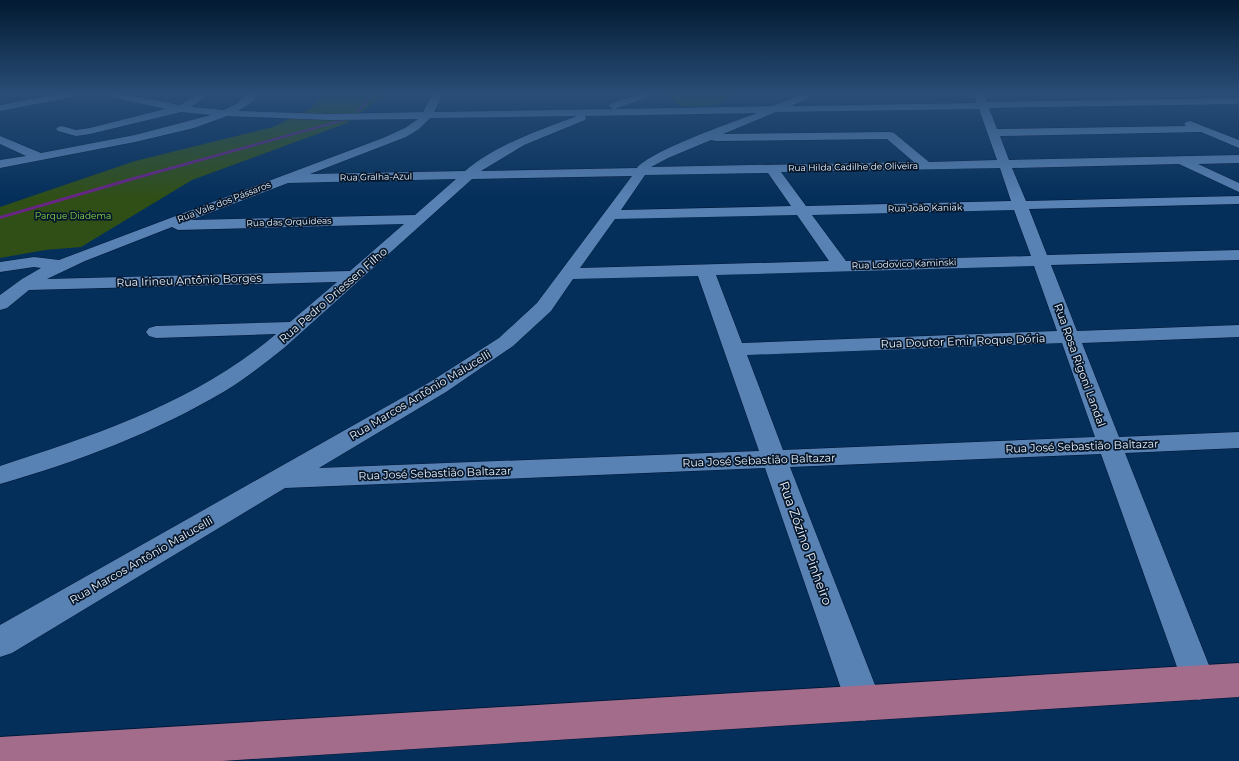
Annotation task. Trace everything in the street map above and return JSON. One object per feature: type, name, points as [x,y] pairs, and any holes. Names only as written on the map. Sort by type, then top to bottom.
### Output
[{"type":"main road","points":[[0,756],[1239,680]]},
{"type":"street","points":[[62,129],[76,133],[90,132],[104,129]]},
{"type":"street","points":[[0,164],[148,136],[177,129]]},
{"type":"street","name":"Rua Vale dos Pássaros","points":[[0,304],[24,285],[61,265],[390,139],[410,129]]},
{"type":"street","name":"Rua Pedro Driessen Filho","points":[[0,475],[108,438],[160,415],[245,368],[295,328],[355,276],[467,175],[492,158],[520,142],[552,129]]},
{"type":"street","name":"Rua Marcos Antônio Malucelli","points":[[0,642],[438,387],[487,355],[528,323],[544,307],[646,165],[657,158],[726,129]]},
{"type":"street","name":"Rua Rosa Rigoni Landal","points":[[991,129],[1199,683]]},
{"type":"street","points":[[993,133],[1203,129],[1239,144]]},
{"type":"street","points":[[703,138],[890,135],[926,166]]},
{"type":"street","points":[[0,140],[40,157]]},
{"type":"street","name":"Rua Hilda Cadilhe de Oliveira","points":[[467,175],[1239,159]]},
{"type":"street","points":[[1180,160],[1239,188]]},
{"type":"street","points":[[772,169],[840,266]]},
{"type":"street","name":"Rua Gralha-Azul","points":[[284,179],[467,175]]},
{"type":"street","name":"Rua João Kaniak","points":[[610,215],[1239,200]]},
{"type":"street","name":"Rua das Orquídeas","points":[[160,226],[418,219]]},
{"type":"street","name":"Rua Lodovico Kaminski","points":[[569,274],[1239,255]]},
{"type":"street","points":[[0,267],[34,262],[61,265]]},
{"type":"street","name":"Rua Zózino Pinheiro","points":[[705,270],[864,703]]},
{"type":"street","name":"Rua Irineu Antônio Borges","points":[[24,285],[355,276]]},
{"type":"street","points":[[156,332],[295,328]]},
{"type":"street","name":"Rua Doutor Emir Roque Dória","points":[[734,349],[1239,331]]},
{"type":"street","name":"Rua José Sebastião Baltazar","points":[[278,480],[1239,440]]},
{"type":"green space","name":"Parque Diadema","points":[[267,129],[332,129],[192,180],[81,247],[45,250],[0,258],[0,207],[135,161]]},
{"type":"waterway","points":[[0,218],[132,179],[314,129]]}]
